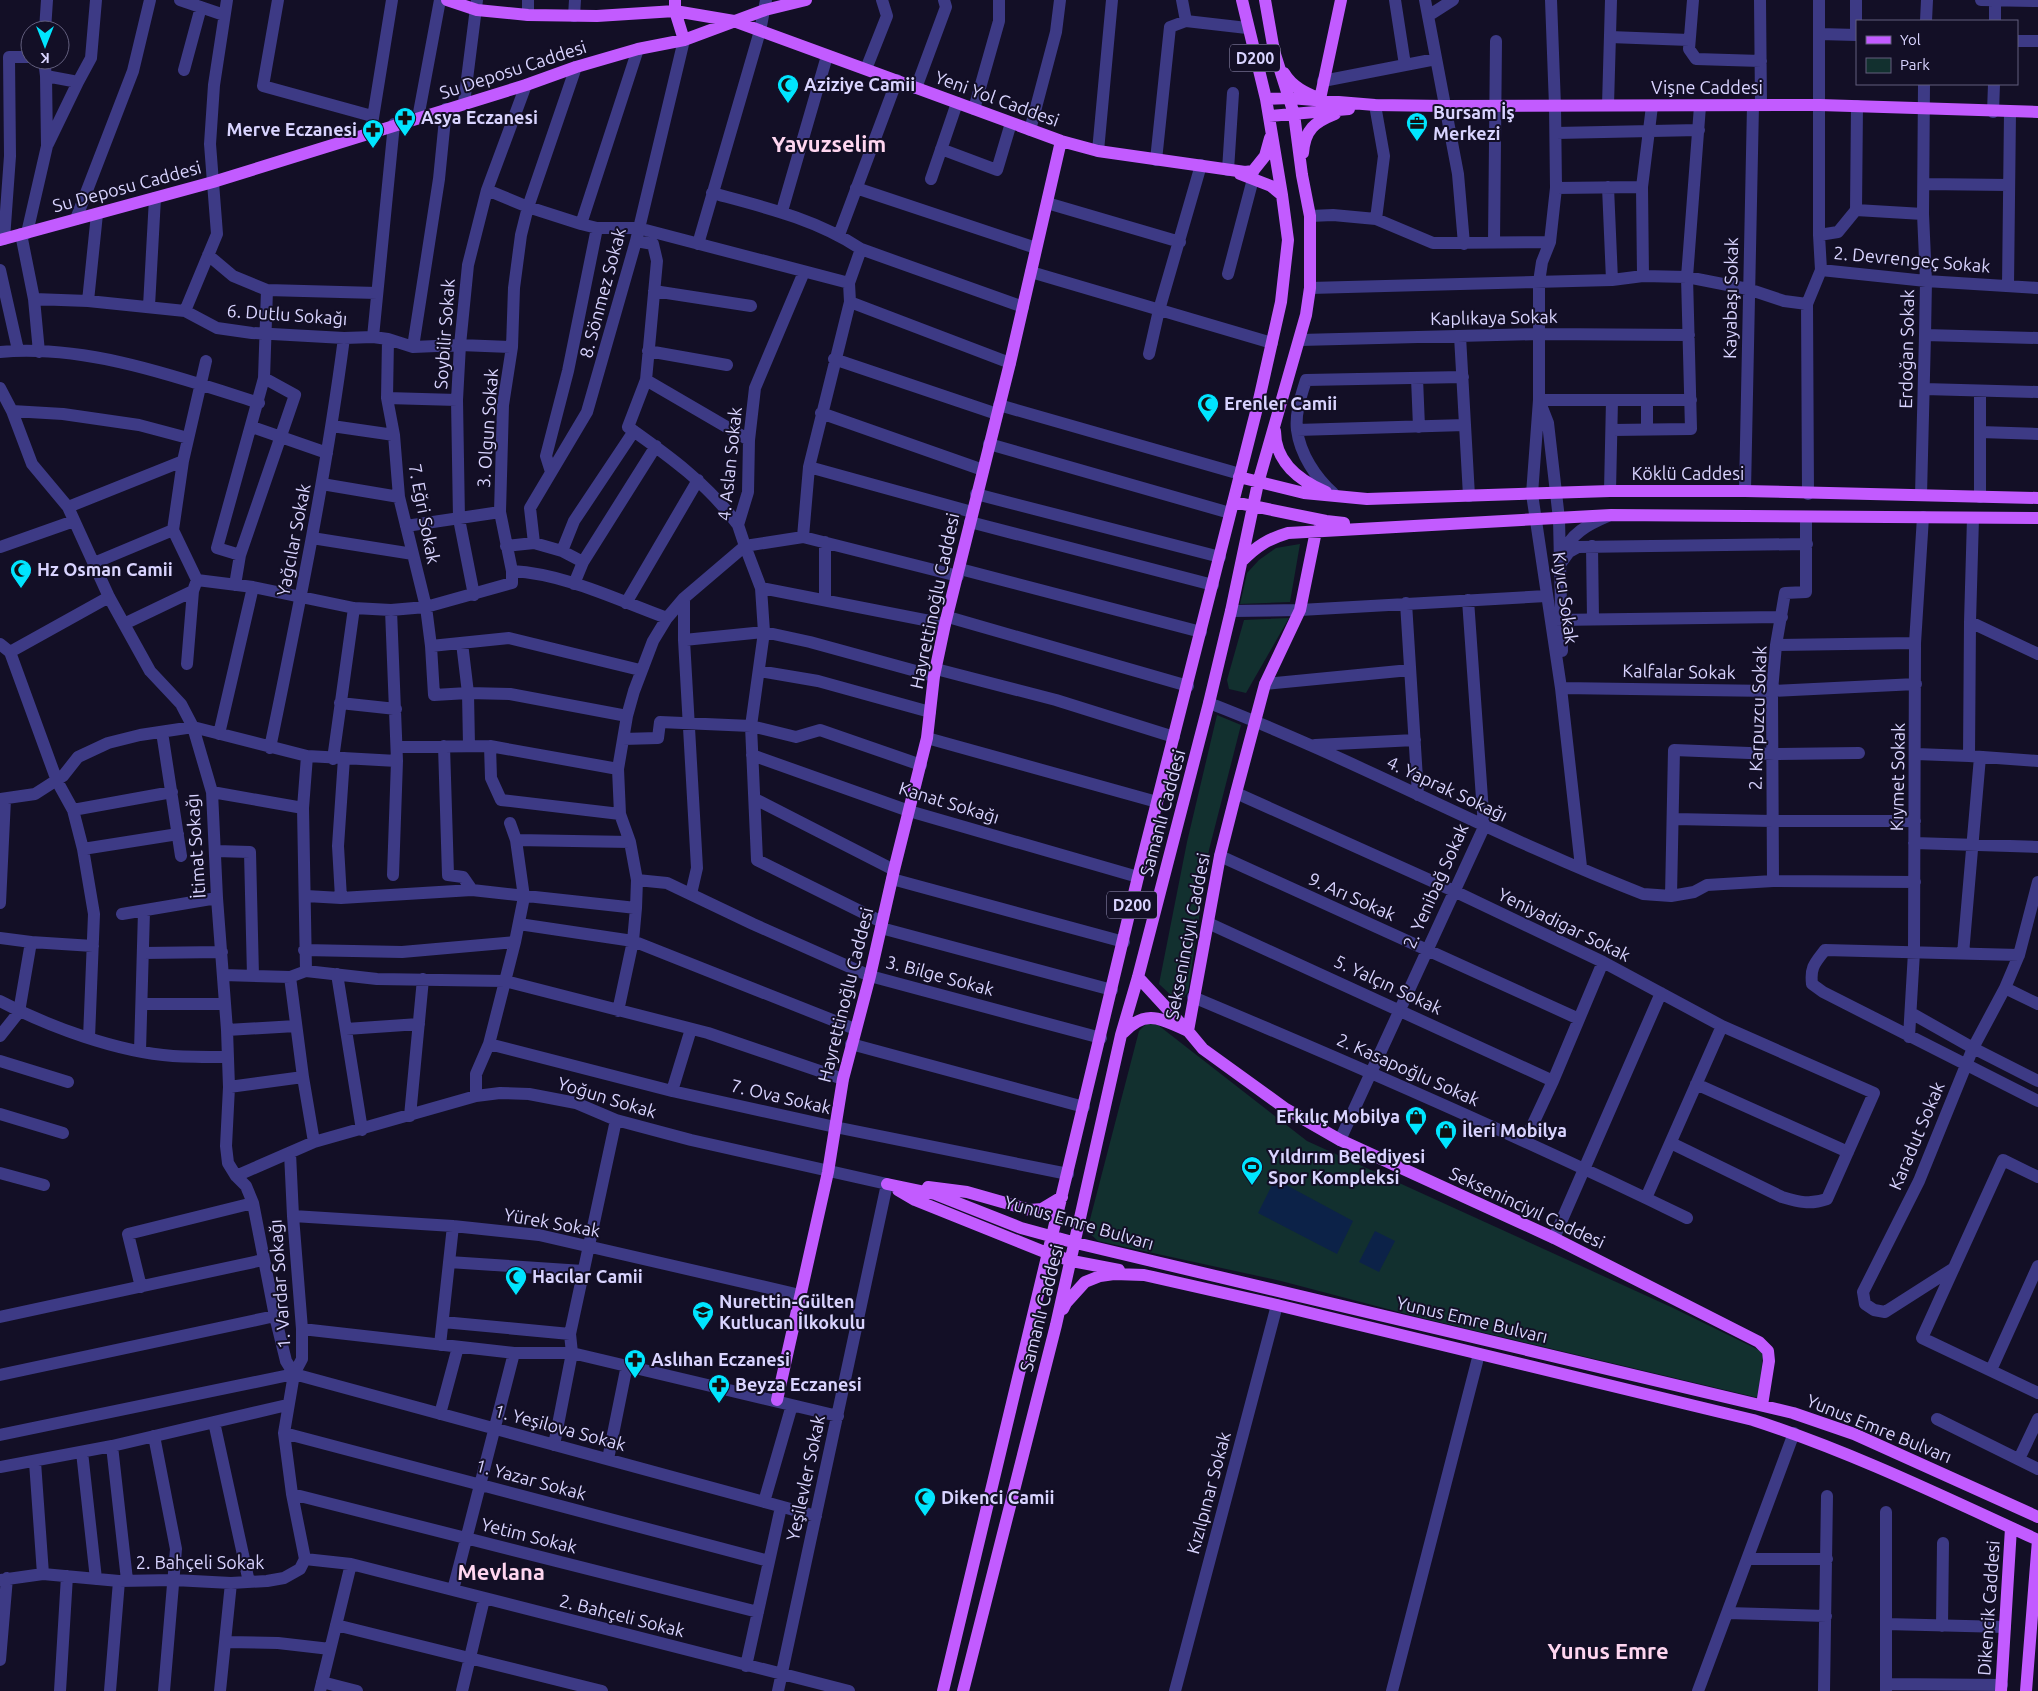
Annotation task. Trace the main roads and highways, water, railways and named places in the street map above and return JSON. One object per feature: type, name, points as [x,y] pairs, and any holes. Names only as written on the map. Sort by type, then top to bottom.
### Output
[{"type":"main road","name":"Yeni Yol Caddesi","points":[[448,0],[528,15],[574,16],[675,5],[734,21],[1061,141],[1098,151],[1201,165],[1254,175],[1282,195]]},
{"type":"main road","name":"Su Deposu Caddesi","points":[[2,240],[213,182],[394,124],[446,110],[576,67],[638,49],[684,40],[734,21],[766,5],[804,0]]},
{"type":"main road","name":"D200","points":[[1242,0],[1269,116]]},
{"type":"main road","name":"D200","points":[[1265,0],[1274,51],[1294,114]]},
{"type":"main road","points":[[1320,99],[1341,0]]},
{"type":"main road","points":[[675,5],[684,40]]},
{"type":"main road","points":[[1274,51],[1289,81],[1320,99]]},
{"type":"main road","points":[[1266,99],[1320,99],[1375,105]]},
{"type":"main road","points":[[1269,116],[1375,105]]},
{"type":"main road","name":"Vişne Caddesi","points":[[1375,105],[1857,106],[1924,110],[2038,112]]},
{"type":"main road","points":[[1302,175],[1304,142],[1307,133],[1324,118],[1347,109]]},
{"type":"main road","name":"Samanlı Caddesi","points":[[963,1691],[1072,1261],[1122,1034],[1209,703],[1258,483],[1300,340],[1310,288],[1310,216],[1302,175],[1294,114]]},
{"type":"main road","name":"Samanlı Caddesi","points":[[943,1691],[1047,1253],[1124,942],[1138,877],[1188,686],[1258,404],[1281,302],[1288,240],[1269,116]]},
{"type":"main road","points":[[1254,175],[1265,156],[1271,132]]},
{"type":"main road","name":"Hayrettinoğlu Caddesi","points":[[777,1400],[828,1172],[843,1079],[928,738],[935,673],[988,444],[1010,363],[1061,141]]},
{"type":"main road","points":[[1275,425],[1275,436],[1280,453],[1287,466],[1313,486],[1338,496]]},
{"type":"main road","points":[[1239,476],[1258,483],[1304,493],[1338,496]]},
{"type":"main road","name":"Köklü Caddesi","points":[[1338,496],[1366,499],[1610,491],[1745,491],[2038,498]]},
{"type":"main road","points":[[1231,508],[1253,507],[1326,521],[1397,527]]},
{"type":"main road","points":[[1242,561],[1270,538],[1288,533],[1611,515],[2038,518]]},
{"type":"main road","name":"Sekseninciyıl Caddesi","points":[[1316,531],[1300,610],[1265,684],[1236,793],[1220,856],[1188,1031],[1203,1049],[1286,1110],[1340,1140],[1554,1238],[1759,1342],[1768,1351],[1769,1361],[1762,1405]]},
{"type":"main road","points":[[1138,977],[1188,1031]]},
{"type":"main road","points":[[1122,1034],[1140,1018],[1165,1021],[1188,1031]]},
{"type":"main road","name":"Yunus Emre Bulvarı","points":[[1047,1253],[915,1200],[888,1184],[935,1194],[1021,1228],[1076,1244],[1792,1413],[1854,1434],[2038,1517]]},
{"type":"main road","points":[[903,1188],[924,1186],[947,1189],[1030,1210],[1042,1209],[1062,1197]]},
{"type":"main road","points":[[1047,1253],[1072,1261],[1144,1275]]},
{"type":"main road","name":"Yunus Emre Bulvarı","points":[[1056,1325],[1066,1302],[1085,1282],[1100,1276],[1114,1274],[1144,1275],[1277,1305],[1754,1420],[1794,1433],[1858,1458],[2038,1540]]},
{"type":"main road","name":"Dikencik Caddesi","points":[[2001,1688],[2011,1528]]},
{"type":"main road","points":[[2026,1691],[2038,1540]]},
{"type":"water","points":[[1275,1179],[1353,1221],[1337,1254],[1258,1213]]},
{"type":"water","points":[[1375,1231],[1395,1241],[1379,1272],[1359,1262]]},
{"type":"place","name":"Aziziye Camii","points":[[788,104]]},
{"type":"place","name":"Asya Eczanesi","points":[[405,137]]},
{"type":"place","name":"Bursam İş Merkezi","points":[[1417,142]]},
{"type":"place","name":"Merve Eczanesi","points":[[373,149]]},
{"type":"place","name":"Erenler Camii","points":[[1208,423]]},
{"type":"place","name":"Hz Osman Camii","points":[[21,589]]},
{"type":"place","name":"Erkılıç Mobilya","points":[[1416,1136]]},
{"type":"place","name":"İleri Mobilya","points":[[1446,1150]]},
{"type":"place","name":"Yıldırım Belediyesi Spor Kompleksi","points":[[1252,1186]]},
{"type":"place","name":"Hacılar Camii","points":[[516,1296]]},
{"type":"place","name":"Nurettin-Gülten Kutlucan İlkokulu","points":[[703,1331]]},
{"type":"place","name":"Aslıhan Eczanesi","points":[[635,1379]]},
{"type":"place","name":"Beyza Eczanesi","points":[[719,1404]]},
{"type":"place","name":"Dikenci Camii","points":[[925,1517]]},
{"type":"district","name":"Yavuzselim","points":[[829,144]]},
{"type":"district","name":"Mevlana","points":[[501,1572]]},
{"type":"district","name":"Yunus Emre","points":[[1608,1651]]}]
